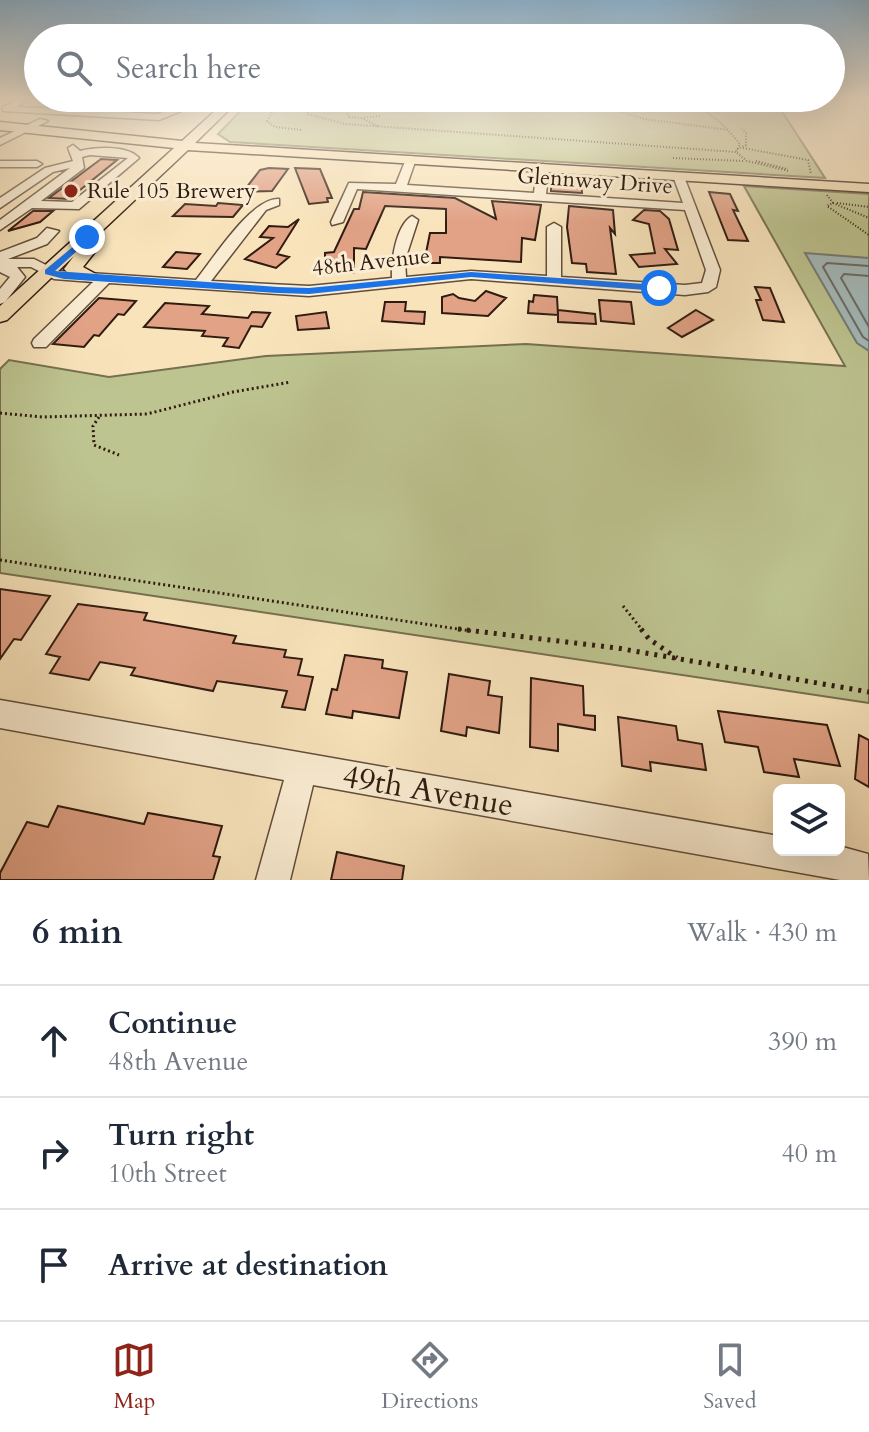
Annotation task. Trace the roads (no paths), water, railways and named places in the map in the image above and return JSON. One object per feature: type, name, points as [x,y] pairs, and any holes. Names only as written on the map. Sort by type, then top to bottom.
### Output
[{"type":"main road","points":[[130,140],[242,150],[869,188]]},
{"type":"main road","points":[[148,142],[156,140]]},
{"type":"main road","points":[[0,316],[193,140]]},
{"type":"main road","points":[[212,140],[260,151]]},
{"type":"main road","points":[[121,207],[122,191],[160,155],[161,152],[148,142]]},
{"type":"main road","points":[[138,191],[165,177],[191,156],[242,150]]},
{"type":"main road","points":[[100,277],[73,269],[103,236],[106,220]]},
{"type":"street","points":[[0,204],[75,155],[88,140]]},
{"type":"street","points":[[30,204],[75,206],[134,158],[130,154],[75,155]]},
{"type":"street","points":[[0,226],[74,172],[80,166],[75,155]]},
{"type":"street","points":[[400,188],[411,159]]},
{"type":"street","points":[[0,164],[37,164]]},
{"type":"street","points":[[540,198],[543,167]]},
{"type":"street","points":[[679,176],[691,207]]},
{"type":"street","name":"Glennway Drive","points":[[337,222],[353,185],[691,207]]},
{"type":"street","points":[[201,284],[262,207],[275,202]]},
{"type":"street","name":"48th Avenue","points":[[2,259],[43,265],[48,272],[64,276],[309,291],[471,275],[698,289],[708,287],[713,270],[691,207]]},
{"type":"street","points":[[399,281],[398,260],[412,220]]},
{"type":"street","points":[[554,227],[554,279]]},
{"type":"street","points":[[0,232],[52,231],[42,241],[2,259],[18,277],[0,299]]},
{"type":"street","points":[[40,343],[100,277]]},
{"type":"street","name":"49th Avenue","points":[[0,714],[858,873]]},
{"type":"street","points":[[273,880],[302,769]]},
{"type":"water","points":[[805,253],[869,258],[869,351],[857,343]]},
{"type":"place","name":"Rule 105 Brewery","points":[[71,191]]}]
